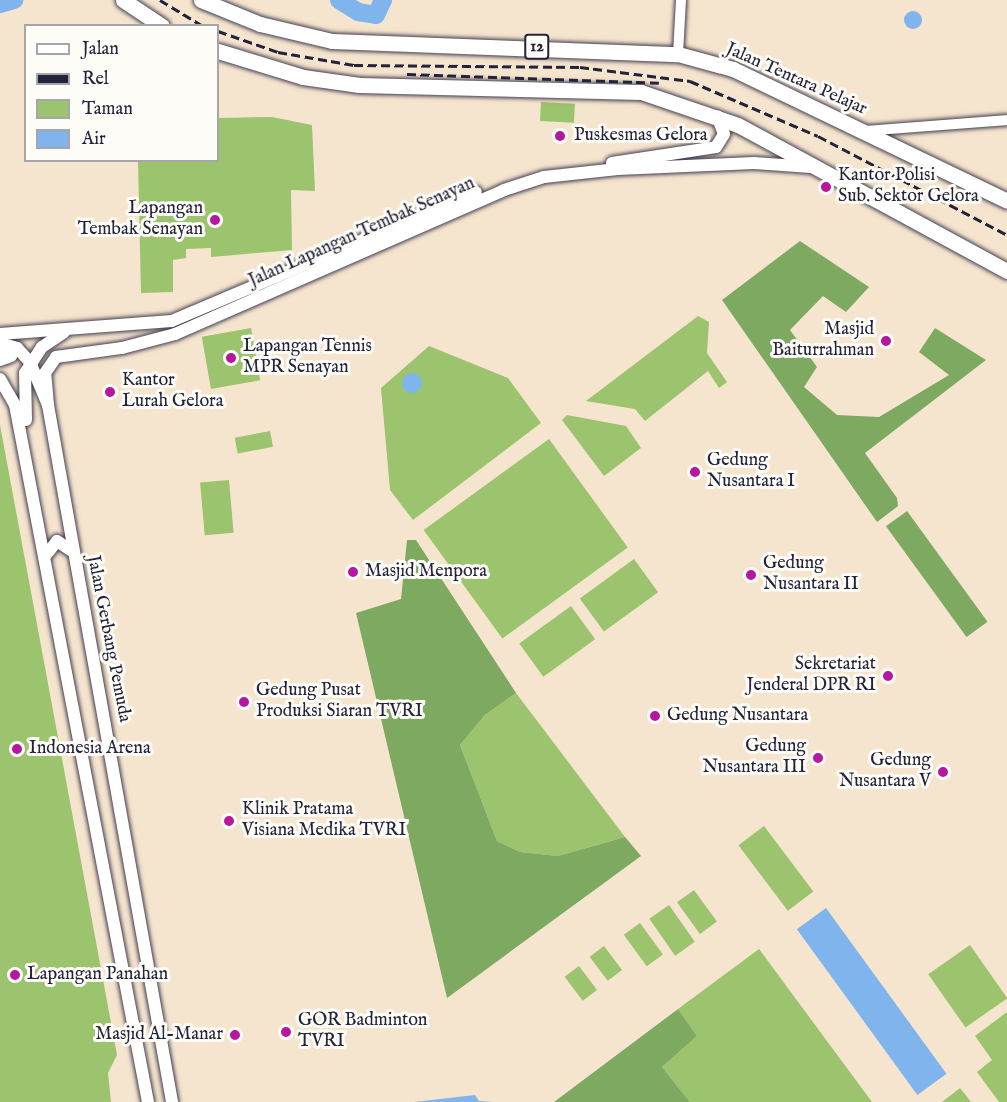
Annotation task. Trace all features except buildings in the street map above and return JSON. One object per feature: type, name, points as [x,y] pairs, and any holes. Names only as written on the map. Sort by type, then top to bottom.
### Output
[{"type":"highway","points":[[123,0],[159,24]]},
{"type":"highway","name":"Jalan Tentara Pelajar","points":[[201,0],[260,24],[341,42],[678,54],[733,69],[1007,201]]},
{"type":"highway","name":"12","points":[[219,51],[303,77],[359,85],[602,87],[642,92],[714,113],[1007,271]]},
{"type":"main road","name":"Jalan Lapangan Tembak Senayan","points":[[0,334],[65,332],[172,321],[421,213],[542,171],[708,150],[724,134],[714,113]]},
{"type":"main road","name":"Jalan Lapangan Tembak Senayan","points":[[48,405],[45,374],[56,357],[122,348],[175,333],[514,187],[544,177],[618,170],[754,163],[811,167]]},
{"type":"main road","points":[[24,448],[27,427],[21,390],[30,362],[42,347],[65,332]]},
{"type":"main road","points":[[0,345],[17,348],[30,362]]},
{"type":"main road","points":[[0,345],[10,356],[0,360]]},
{"type":"main road","name":"Jalan Gerbang Pemuda","points":[[30,362],[48,405],[172,1102]]},
{"type":"main road","points":[[0,380],[15,405],[24,448],[148,1102]]},
{"type":"main road","points":[[45,556],[57,541],[70,544],[74,554]]},
{"type":"street","points":[[678,54],[681,0]]},
{"type":"street","points":[[863,131],[1007,120]]},
{"type":"green space","points":[[541,102],[575,104],[574,123],[540,121]]},
{"type":"green space","name":"Lapangan Tembak Senayan","points":[[272,117],[312,125],[315,191],[291,190],[292,250],[211,257],[211,248],[186,249],[186,258],[173,260],[173,292],[141,293],[138,162],[219,162],[219,118]]},
{"type":"green space","points":[[800,241],[869,287],[846,312],[823,296],[790,330],[817,367],[804,387],[837,415],[879,417],[949,375],[919,352],[935,328],[986,360],[865,453],[897,498],[898,506],[877,522],[722,300]]},
{"type":"green space","points":[[698,316],[709,322],[707,353],[727,382],[719,388],[708,371],[645,421],[635,409],[586,401]]},
{"type":"green space","name":"Lapangan Tennis MPR Senayan","points":[[251,328],[260,380],[211,389],[202,337]]},
{"type":"green space","points":[[429,346],[508,378],[541,423],[413,520],[390,490],[381,388]]},
{"type":"green space","points":[[567,415],[626,426],[641,448],[604,476],[562,420]]},
{"type":"green space","points":[[0,425],[117,1055],[108,1073],[111,1102],[0,1102]]},
{"type":"green space","points":[[270,431],[273,447],[238,454],[235,438]]},
{"type":"green space","points":[[549,439],[628,547],[502,639],[424,530]]},
{"type":"green space","points":[[229,480],[234,533],[205,535],[200,483]]},
{"type":"green space","points":[[907,511],[988,622],[966,637],[886,526]]},
{"type":"green space","points":[[407,540],[416,540],[516,693],[485,715],[460,745],[497,841],[520,852],[558,856],[625,837],[641,856],[447,998],[356,613],[401,599]]},
{"type":"green space","points":[[634,559],[658,592],[604,632],[580,598]]},
{"type":"green space","points":[[571,606],[595,639],[543,677],[519,644]]},
{"type":"green space","points":[[516,693],[625,837],[558,856],[520,852],[497,841],[460,745],[485,715]]},
{"type":"green space","points":[[764,826],[813,891],[788,911],[738,845]]},
{"type":"green space","points":[[694,890],[717,922],[700,934],[677,902]]},
{"type":"green space","points":[[669,905],[695,942],[675,956],[649,919]]},
{"type":"green space","points":[[640,923],[663,955],[647,966],[624,935]]},
{"type":"green space","points":[[970,945],[1007,998],[966,1027],[928,974]]},
{"type":"green space","points":[[604,946],[622,970],[608,981],[590,957]]},
{"type":"green space","points":[[759,949],[872,1102],[690,1102],[662,1067],[697,1036],[678,1009]]},
{"type":"green space","points":[[579,966],[597,990],[583,1001],[565,977]]},
{"type":"green space","points":[[678,1009],[697,1036],[662,1067],[690,1102],[554,1102]]},
{"type":"green space","points":[[1007,1012],[1007,1102],[999,1102],[977,1072],[992,1060],[975,1036]]},
{"type":"green space","points":[[960,1088],[971,1102],[942,1102]]},
{"type":"water","points":[[913,11],[919,14],[922,20],[919,26],[913,29],[907,26],[904,20],[907,14]]},
{"type":"water","points":[[412,373],[419,376],[422,383],[419,390],[412,393],[405,390],[402,383],[405,376]]},
{"type":"water","points":[[826,908],[946,1074],[917,1095],[797,929]]},
{"type":"water","points":[[475,1095],[479,1101],[493,1102],[414,1102]]},
{"type":"waterway","points":[[0,4],[14,0]]},
{"type":"waterway","points":[[339,0],[358,12],[376,15],[383,0]]},
{"type":"railway","points":[[160,0],[200,24]]},
{"type":"railway","points":[[219,31],[278,52],[354,65],[580,67],[690,81],[818,136],[1007,235]]},
{"type":"railway","points":[[407,74],[659,83]]},
{"type":"place","name":"Puskesmas Gelora","points":[[560,136]]},
{"type":"place","name":"Kantor Polisi Sub. Sektor Gelora","points":[[826,187]]},
{"type":"place","name":"Lapangan Tembak Senayan","points":[[215,220]]},
{"type":"place","name":"Masjid Baiturrahman","points":[[886,341]]},
{"type":"place","name":"Lapangan Tennis MPR Senayan","points":[[231,358]]},
{"type":"place","name":"Kantor Lurah Gelora","points":[[110,392]]},
{"type":"place","name":"Gedung Nusantara I","points":[[695,472]]},
{"type":"place","name":"Masjid Menpora","points":[[353,572]]},
{"type":"place","name":"Gedung Nusantara II","points":[[751,575]]},
{"type":"place","name":"Sekretariat Jenderal DPR RI","points":[[888,676]]},
{"type":"place","name":"Gedung Pusat Produksi Siaran TVRI","points":[[244,702]]},
{"type":"place","name":"Gedung Nusantara","points":[[655,716]]},
{"type":"place","name":"Indonesia Arena","points":[[17,749]]},
{"type":"place","name":"Gedung Nusantara III","points":[[818,758]]},
{"type":"place","name":"Gedung Nusantara V","points":[[943,772]]},
{"type":"place","name":"Klinik Pratama Visiana Medika TVRI","points":[[229,821]]},
{"type":"place","name":"Lapangan Panahan","points":[[15,975]]},
{"type":"place","name":"GOR Badminton TVRI","points":[[286,1032]]},
{"type":"place","name":"Masjid Al-Manar","points":[[235,1035]]}]
